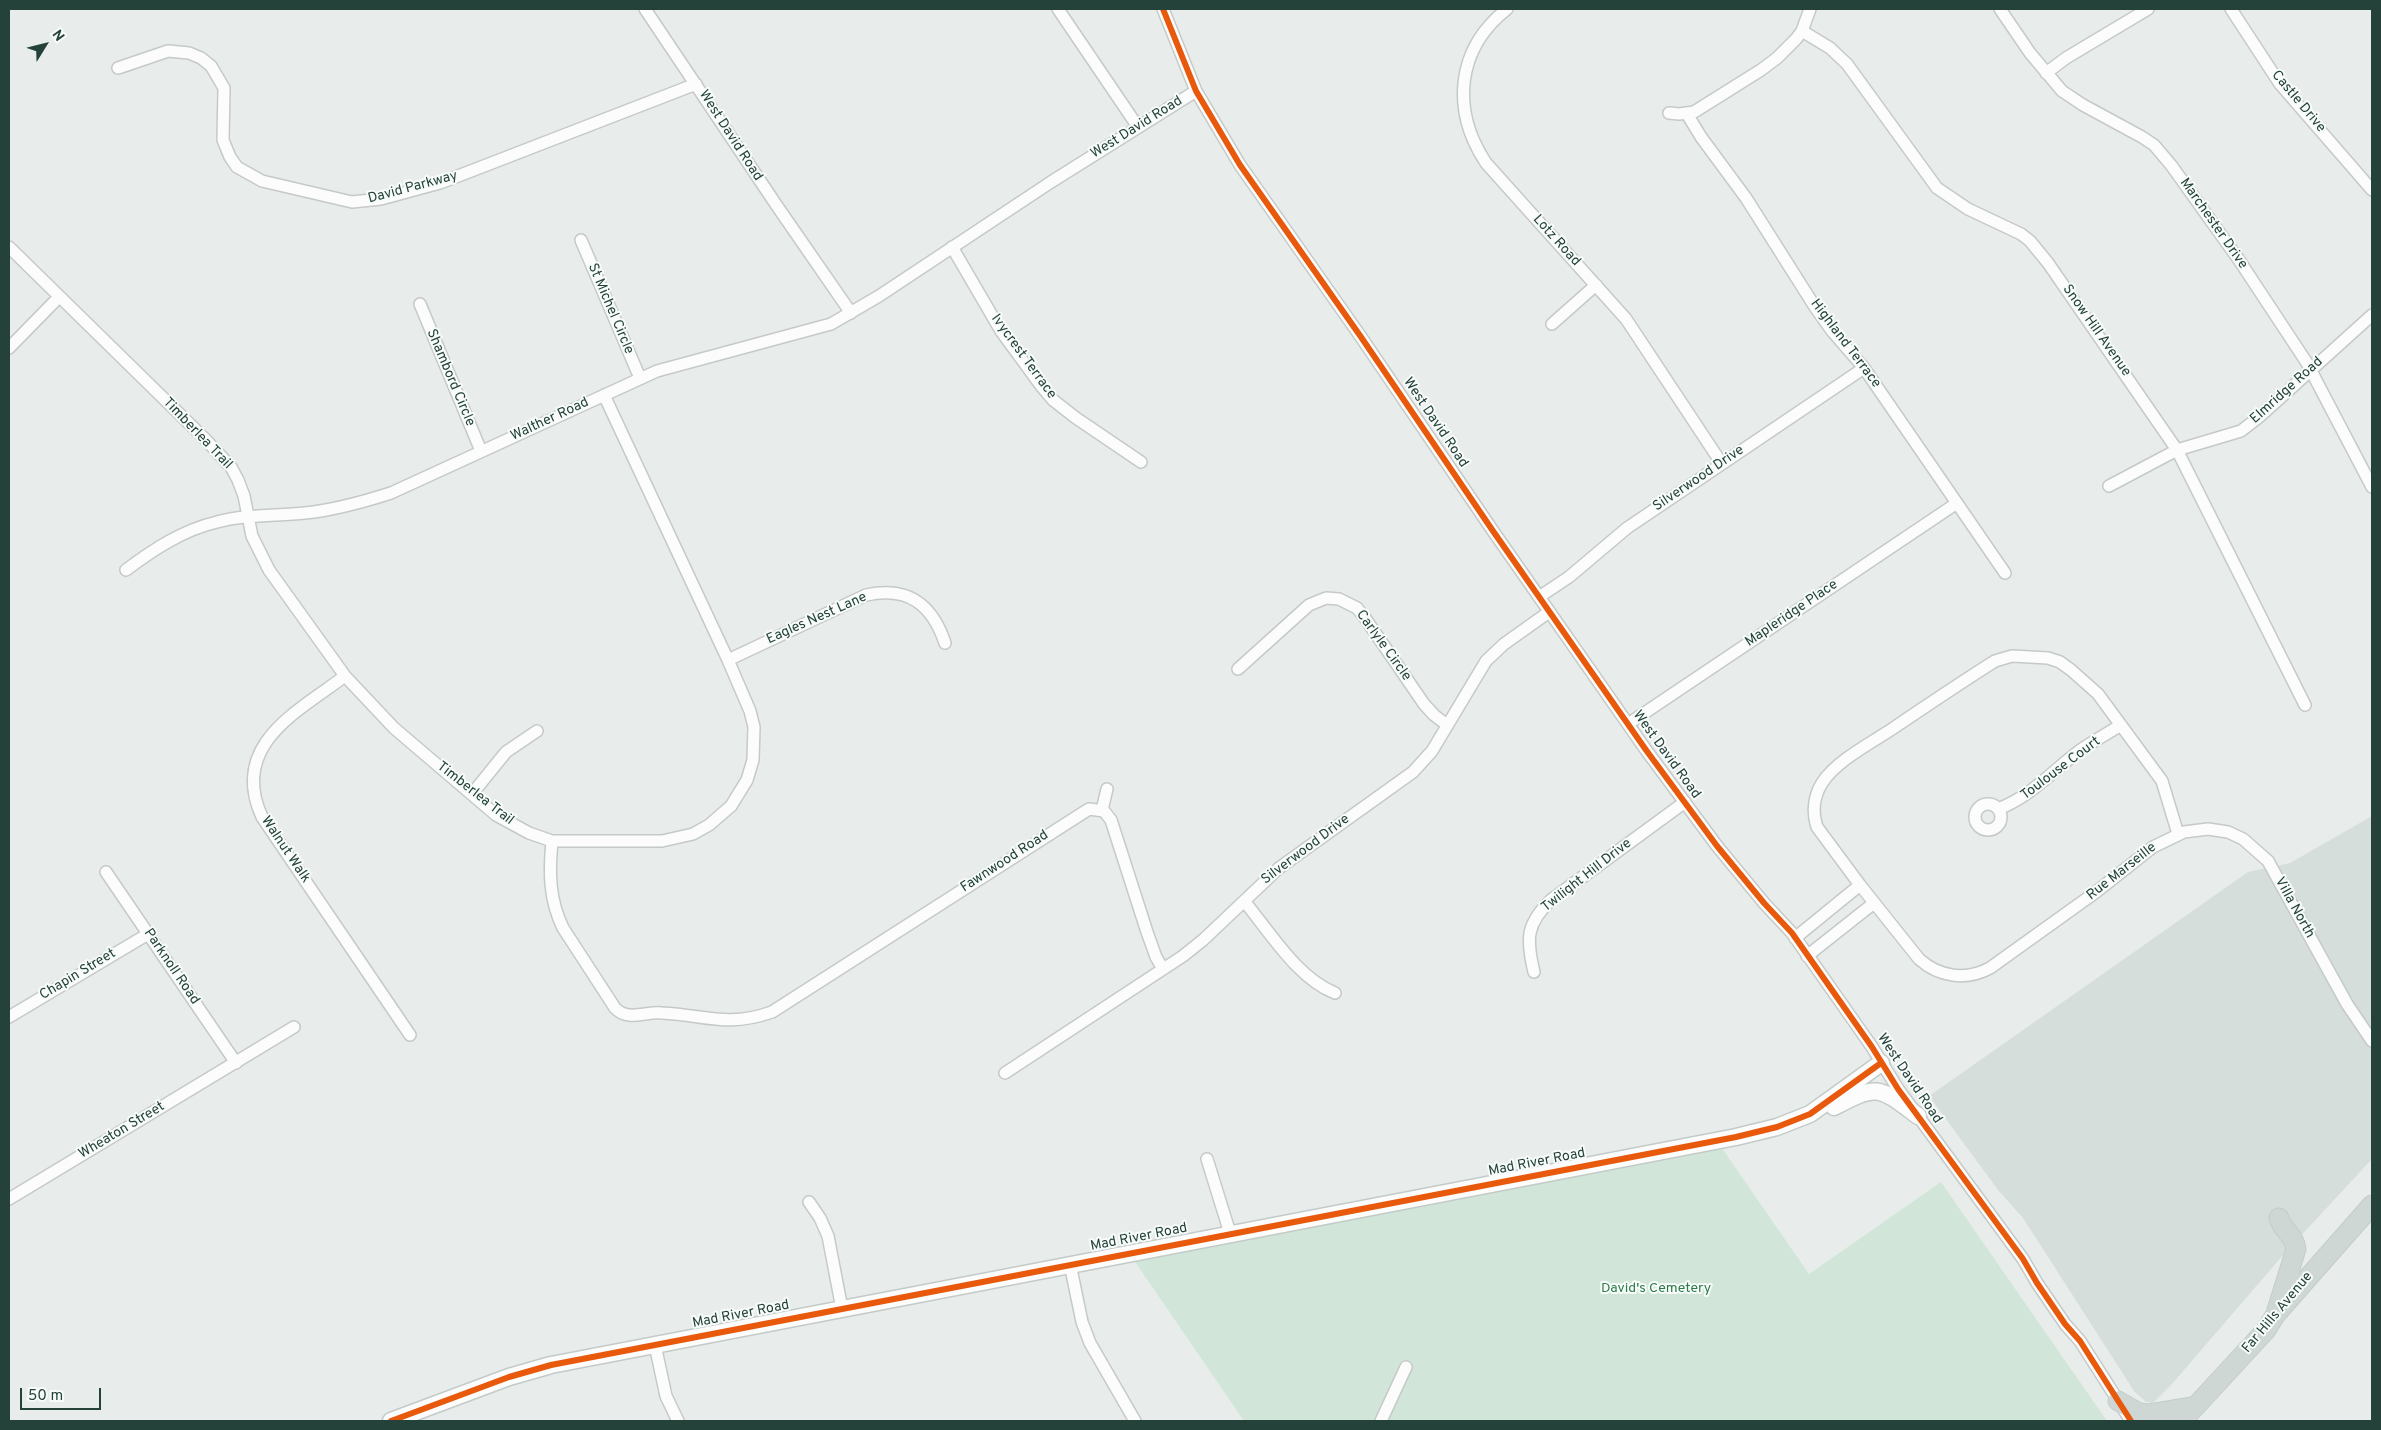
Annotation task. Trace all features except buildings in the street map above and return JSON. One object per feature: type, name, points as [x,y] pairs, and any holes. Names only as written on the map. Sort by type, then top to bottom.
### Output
[{"type":"main road","name":"Far Hills Avenue","points":[[2182,1421],[2266,1330],[2276,1314],[2372,1205]]},
{"type":"main road","points":[[2276,1314],[2296,1250],[2294,1240],[2281,1226],[2279,1218]]},
{"type":"main road","points":[[2118,1401],[2139,1413],[2150,1414],[2196,1406]]},
{"type":"street","name":"West David Road","points":[[646,9],[777,206],[851,313],[1196,91],[1240,165],[1361,336],[1539,598],[1684,802],[1764,903],[1775,912],[1843,1004],[1918,1116],[2023,1259],[2037,1283],[2080,1341],[2131,1421]]},
{"type":"street","points":[[1058,9],[1138,127]]},
{"type":"street","points":[[1163,9],[1196,91]]},
{"type":"street","name":"Lotz Road","points":[[1507,9],[1487,27],[1471,55],[1465,76],[1463,96],[1468,129],[1486,164],[1596,284],[1642,340],[1722,464]]},
{"type":"street","points":[[1669,113],[1687,114],[1694,112],[1762,70],[1777,58],[1802,31],[1810,9]]},
{"type":"street","name":"Marchester Drive","points":[[2000,9],[2046,73],[2072,99],[2142,137],[2166,159],[2239,260],[2310,370],[2372,487]]},
{"type":"street","points":[[2046,73],[2066,58],[2148,9]]},
{"type":"street","name":"Castle Drive","points":[[2231,9],[2280,84],[2372,190]]},
{"type":"street","name":"Snow Hill Avenue","points":[[1802,31],[1830,48],[1847,64],[1937,188],[1968,209],[2021,234],[2039,250],[2177,450],[2305,705]]},
{"type":"street","name":"David Parkway","points":[[118,68],[168,51],[189,53],[201,58],[211,66],[224,88],[223,140],[230,157],[237,167],[262,181],[352,202],[381,199],[440,183],[696,84]]},
{"type":"street","name":"Highland Terrace","points":[[1687,114],[1701,137],[1746,198],[1815,307],[1832,331],[1864,368],[2004,573]]},
{"type":"street","name":"St Michel Circle","points":[[581,240],[640,378]]},
{"type":"street","name":"Timberlea Trail","points":[[9,247],[220,455],[238,480],[244,496],[247,516],[256,548],[269,570],[345,676],[394,728],[496,815],[511,825],[552,841],[669,840],[693,834],[724,814],[741,792],[747,780],[755,744],[750,711],[728,660],[604,395]]},
{"type":"street","name":"Ivycrest Terrace","points":[[952,247],[1001,331],[1053,400],[1140,462]]},
{"type":"street","points":[[1552,324],[1596,284]]},
{"type":"street","points":[[9,348],[59,297]]},
{"type":"street","name":"Shambord Circle","points":[[420,304],[481,451]]},
{"type":"street","name":"Walther Road","points":[[126,570],[154,550],[182,534],[218,521],[247,516],[304,513],[363,502],[391,493],[640,378],[681,363],[816,330],[851,313]]},
{"type":"street","name":"Elmridge Road","points":[[2109,486],[2177,450],[2241,431],[2259,418],[2372,315]]},
{"type":"street","name":"Silverwood Drive","points":[[1539,598],[1569,578],[1627,528],[1864,368]]},
{"type":"street","name":"Mapleridge Place","points":[[1628,724],[1957,503]]},
{"type":"street","name":"Eagles Nest Lane","points":[[728,660],[866,595],[878,592],[906,596],[923,606],[940,628],[945,643]]},
{"type":"street","name":"Carlyle Circle","points":[[1238,668],[1309,605],[1326,598],[1339,599],[1357,608],[1424,704],[1447,725]]},
{"type":"street","name":"Silverwood Drive","points":[[1005,1073],[1163,969],[1203,940],[1296,855],[1413,772],[1432,751],[1476,675],[1490,657],[1549,612]]},
{"type":"street","name":"Rue Marseille","points":[[2012,656],[2034,656],[2060,662],[2098,694],[2162,781],[2178,834],[2147,851],[2090,897],[1990,968],[1971,976],[1959,976],[1930,970],[1919,959],[1817,827],[1814,818],[1814,804],[1822,782],[1838,766],[1866,746],[1995,661],[2012,656]]},
{"type":"street","name":"Walnut Walk","points":[[345,676],[279,725],[267,738],[255,764],[254,794],[262,817],[410,1035]]},
{"type":"street","name":"Toulouse Court","points":[[1998,809],[2017,802],[2031,793],[2082,750],[2121,725]]},
{"type":"street","points":[[472,794],[506,752],[537,731]]},
{"type":"street","points":[[1107,789],[1102,810],[1111,820],[1147,932],[1163,969]]},
{"type":"street","name":"Twilight Hill Drive","points":[[1534,972],[1528,946],[1529,934],[1540,910],[1684,802]]},
{"type":"street","name":"Fawnwood Road","points":[[552,841],[550,889],[556,915],[619,1012],[632,1016],[661,1012],[720,1021],[737,1021],[764,1015],[786,1005],[1082,811],[1096,808],[1102,810]]},
{"type":"street","name":"Villa North","points":[[2178,834],[2197,830],[2228,832],[2243,839],[2268,861],[2347,1004],[2372,1041]]},
{"type":"street","name":"Parknoll Road","points":[[106,872],[236,1062]]},
{"type":"street","points":[[1795,938],[1860,885]]},
{"type":"street","points":[[1244,901],[1304,974],[1316,984],[1335,993]]},
{"type":"street","points":[[1807,956],[1874,903]]},
{"type":"street","name":"Chapin Street","points":[[9,1017],[148,934]]},
{"type":"street","name":"Wheaton Street","points":[[9,1199],[294,1027]]},
{"type":"street","name":"Mad River Road","points":[[391,1421],[411,1418],[527,1372],[655,1345],[1070,1264],[1726,1139],[1777,1127],[1810,1114],[1881,1063]]},
{"type":"street","points":[[1810,1114],[1830,1109],[1864,1091],[1875,1090],[1890,1095],[1918,1116]]},
{"type":"street","points":[[1207,1159],[1230,1233]]},
{"type":"street","points":[[809,1202],[820,1218],[828,1236],[842,1309]]},
{"type":"street","points":[[1070,1264],[1082,1322],[1090,1343],[1136,1421]]},
{"type":"street","points":[[655,1345],[666,1396],[678,1421]]},
{"type":"street","points":[[1382,1421],[1406,1367]]},
{"type":"shaded area","points":[[2372,816],[2372,1159],[2284,1254],[2172,1384],[2153,1403],[2146,1402],[2134,1391],[2023,1218],[1998,1190],[1929,1096],[2248,872],[2290,863]]},
{"type":"green space","name":"David's Cemetery","points":[[1717,1141],[1809,1274],[1941,1182],[2107,1421],[1244,1421],[1129,1253]]},
{"type":"cycle path","points":[[1163,9],[1196,91],[1240,165],[1646,750],[1717,846],[1764,903],[1792,933],[1872,1047],[1898,1089],[2023,1259],[2065,1324],[2080,1341],[2131,1421]]},
{"type":"cycle path","points":[[391,1421],[509,1377],[551,1365],[1736,1137],[1777,1127],[1810,1114],[1881,1063]]}]
